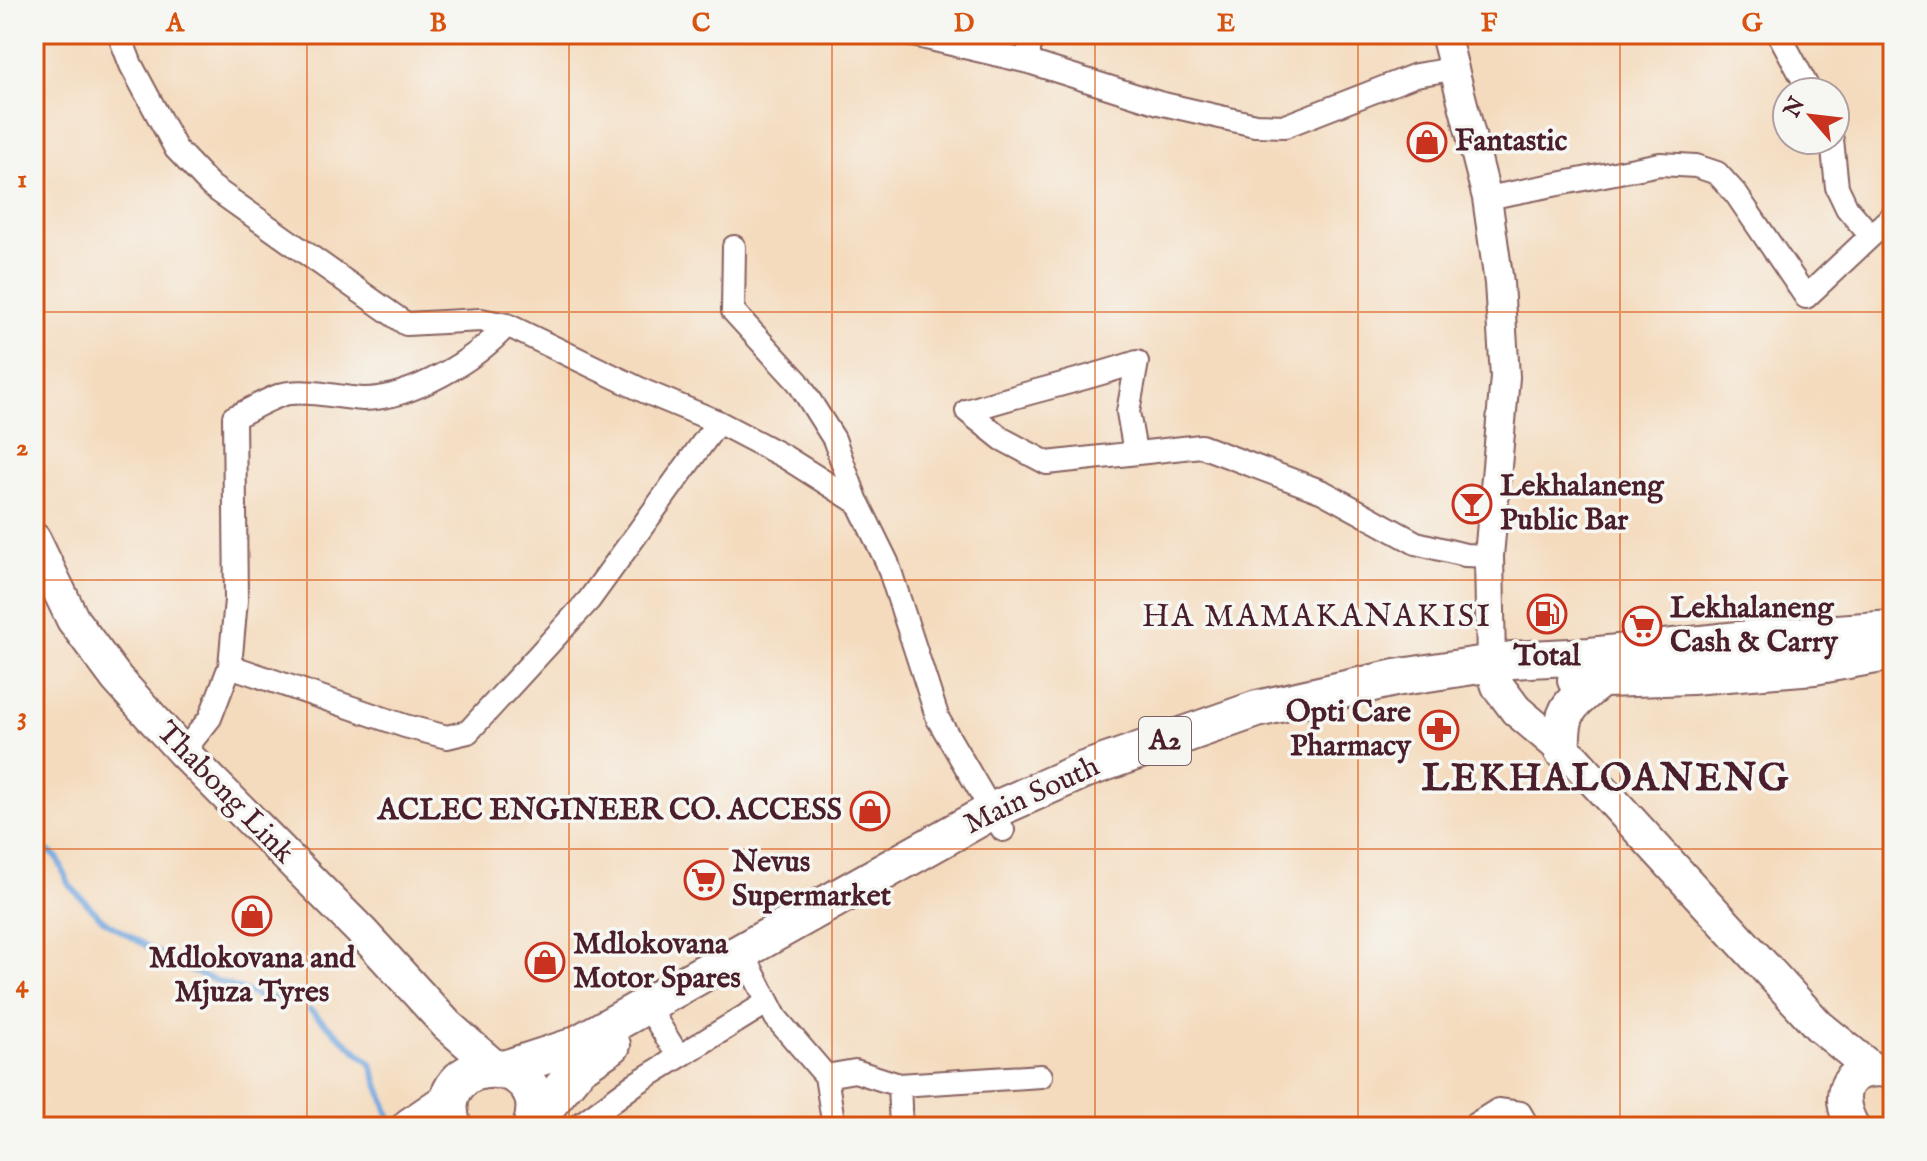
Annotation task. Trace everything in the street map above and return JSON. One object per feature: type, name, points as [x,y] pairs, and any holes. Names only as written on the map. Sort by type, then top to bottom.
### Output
[{"type":"highway","name":"Main South","points":[[411,1127],[452,1105],[473,1071],[499,1068],[526,1084],[533,1096],[532,1125]]},
{"type":"main road","name":"Thabong Link","points":[[34,539],[73,620],[117,679],[183,752],[362,932],[447,1025],[499,1068]]},
{"type":"main road","name":"Main South","points":[[499,1068],[572,1047],[998,820],[1259,728],[1590,656],[1739,640],[1893,629]]},
{"type":"main road","name":"Main South","points":[[1494,675],[1602,678],[1692,676],[1799,667],[1893,652]]},
{"type":"main road","points":[[1494,675],[1516,710],[1574,759],[1819,1026],[1882,1071]]},
{"type":"main road","points":[[1562,750],[1564,713],[1602,678]]},
{"type":"main road","name":"Main South","points":[[532,1125],[579,1067],[998,820]]},
{"type":"main road","points":[[447,1025],[454,1049],[452,1105]]},
{"type":"main road","points":[[1819,1026],[1851,1118]]},
{"type":"main road","points":[[1851,1118],[1849,1082],[1859,1073],[1882,1071]]},
{"type":"street","points":[[119,34],[131,65],[176,149],[211,186],[406,324],[481,320],[507,325],[646,392],[718,422],[785,457],[858,503]]},
{"type":"street","points":[[909,34],[1029,62],[1204,115],[1270,126],[1285,126],[1416,75],[1453,69]]},
{"type":"street","points":[[1029,34],[1029,62]]},
{"type":"street","points":[[1445,34],[1487,198],[1499,283],[1505,377],[1489,556],[1494,675]]},
{"type":"street","points":[[1779,34],[1801,76]]},
{"type":"street","points":[[1834,156],[1837,187],[1847,208],[1871,236]]},
{"type":"street","points":[[1487,198],[1660,164],[1696,166],[1717,173],[1736,194],[1806,297],[1893,215]]},
{"type":"street","points":[[734,247],[733,311],[798,382],[834,439],[858,503],[887,562],[938,719],[998,820]]},
{"type":"street","points":[[183,752],[210,718],[230,666],[236,600],[234,417],[288,393],[364,399],[389,397],[453,367],[494,340],[507,325]]},
{"type":"street","points":[[1135,452],[1128,412],[1137,362],[967,411],[1002,439],[1047,463],[1201,446],[1323,492],[1416,543],[1465,555],[1489,556]]},
{"type":"street","points":[[230,666],[405,726],[447,737],[468,732],[589,600],[718,422]]},
{"type":"street","points":[[750,967],[776,1018],[826,1076],[834,1127]]},
{"type":"street","points":[[577,1127],[635,1084],[768,1002]]},
{"type":"street","points":[[656,1020],[679,1057]]},
{"type":"street","points":[[826,1076],[855,1071],[899,1085],[1041,1076]]},
{"type":"street","points":[[899,1085],[901,1127]]},
{"type":"street","points":[[1471,1127],[1498,1110],[1520,1113],[1528,1127]]},
{"type":"waterway","points":[[34,842],[57,857],[69,885],[103,920],[185,969],[266,999],[292,996]]},
{"type":"waterway","points":[[310,1010],[371,1064],[390,1118]]},
{"type":"place","name":"Fantastic","points":[[1427,142]]},
{"type":"place","name":"Lekhalaneng Public Bar","points":[[1472,504]]},
{"type":"place","name":"Total","points":[[1547,614]]},
{"type":"place","name":"Lekhalaneng Cash & Carry","points":[[1642,626]]},
{"type":"place","name":"Opti Care Pharmacy","points":[[1439,730]]},
{"type":"place","name":"ACLEC ENGINEER CO. ACCESS","points":[[870,811]]},
{"type":"place","name":"Nevus Supermarket","points":[[704,880]]},
{"type":"place","name":"Mdlokovana and Mjuza Tyres","points":[[252,916]]},
{"type":"place","name":"Mdlokovana Motor Spares","points":[[545,962]]},
{"type":"district","name":"HA MAMAKANAKISI","points":[[1317,617]]},
{"type":"district","name":"LEKHALOANENG","points":[[1606,780]]}]
